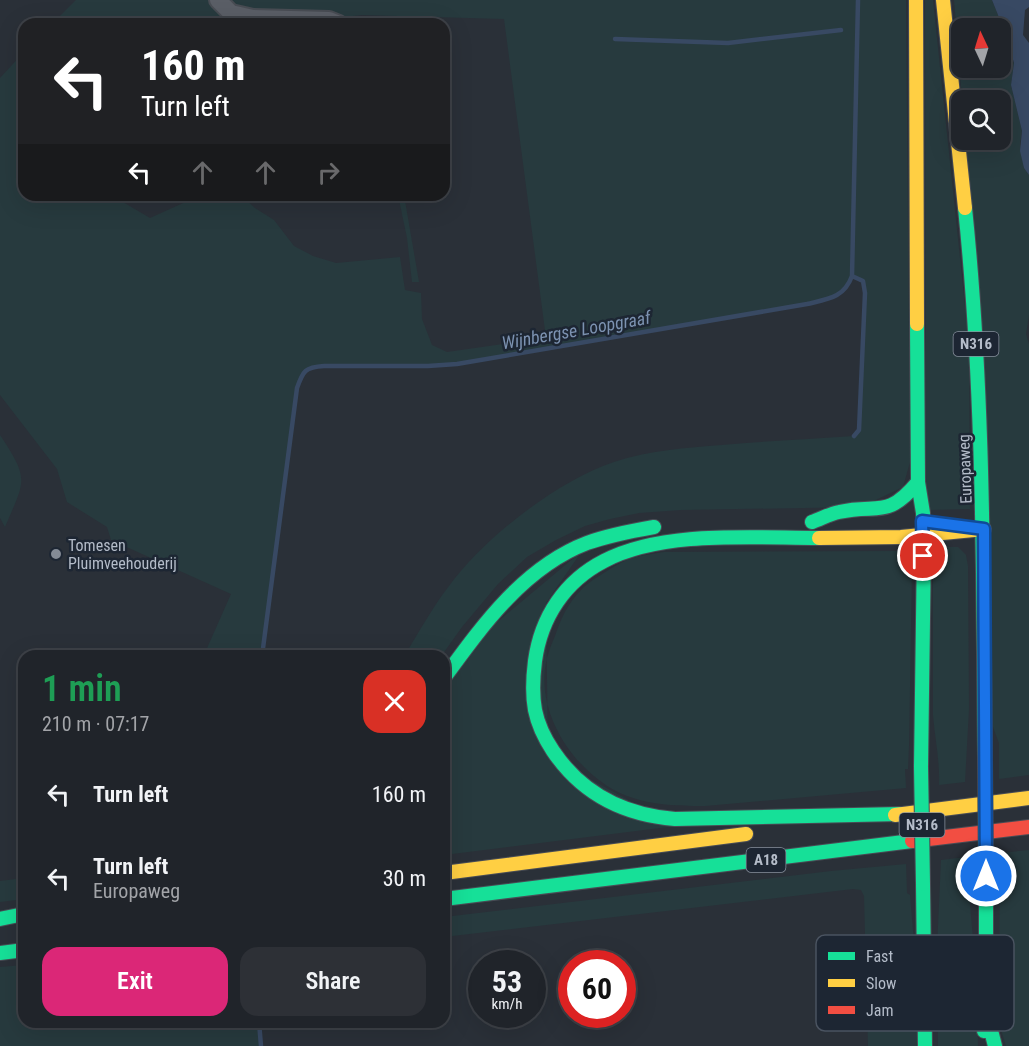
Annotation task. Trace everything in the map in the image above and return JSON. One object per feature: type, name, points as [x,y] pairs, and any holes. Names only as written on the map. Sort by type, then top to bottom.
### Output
[{"type":"main road","name":"N316","points":[[916,0],[918,482],[922,499],[916,521],[922,537],[920,696],[924,935]]},
{"type":"main road","name":"Europaweg","points":[[943,0],[972,277],[981,436],[984,529],[986,935]]},
{"type":"main road","points":[[886,521],[807,522],[839,512],[883,510],[907,497],[918,482]]},
{"type":"main road","points":[[916,521],[984,529]]},
{"type":"main road","points":[[450,670],[496,609],[524,582],[558,555],[611,534],[667,525]]},
{"type":"main road","name":"A18","points":[[900,814],[675,819],[640,814],[604,800],[584,788],[553,754],[536,720],[533,676],[539,636],[545,619],[562,592],[602,561],[637,546],[741,538],[922,537],[984,529]]},
{"type":"main road","name":"A18","points":[[450,872],[1029,798]]},
{"type":"main road","name":"A18","points":[[450,898],[1025,828]]},
{"type":"main road","points":[[0,919],[18,915]]},
{"type":"main road","points":[[0,927],[18,925]]},
{"type":"main road","points":[[0,953],[18,951]]},
{"type":"main road","name":"N316","points":[[925,1031],[925,1046]]},
{"type":"main road","name":"Europaweg","points":[[983,1046],[984,1031]]},
{"type":"main road","points":[[991,1031],[995,1046]]},
{"type":"street","points":[[218,0],[231,13],[253,18]]},
{"type":"green space","points":[[76,0],[211,0],[228,18],[58,18]]},
{"type":"green space","points":[[221,0],[906,0],[910,462],[903,487],[861,507],[681,510],[639,513],[585,526],[527,557],[498,584],[446,650],[408,650],[443,594],[482,549],[523,513],[592,471],[627,458],[668,450],[854,436],[859,430],[865,293],[863,281],[852,276],[840,293],[828,299],[807,304],[457,364],[312,366],[302,374],[297,388],[263,650],[206,650],[231,594],[111,540],[107,527],[67,502],[57,469],[0,395],[0,78],[18,58],[18,201],[121,201],[150,218],[188,201],[247,201],[274,220],[294,246],[313,256],[336,263],[400,257],[405,290],[421,293],[422,319],[432,345],[447,352],[546,338],[504,19],[362,15],[353,16],[354,18],[248,16]]},
{"type":"green space","points":[[925,0],[933,0],[969,344],[970,509],[926,510]]},
{"type":"green space","points":[[954,0],[992,0],[999,18],[955,18]]},
{"type":"green space","points":[[1011,53],[1014,64],[1011,85],[1022,131],[1020,144],[1024,168],[1029,175],[1029,315],[1026,334],[1029,344],[1029,775],[999,779],[999,743],[993,727],[967,150],[1011,150],[1011,90],[961,90],[960,78],[1011,78]]},
{"type":"green space","points":[[399,201],[405,201],[419,282],[412,282],[407,238]]},
{"type":"green space","points":[[0,435],[16,462],[21,480],[17,499],[5,527],[0,518]]},
{"type":"green space","points":[[933,547],[958,547],[966,555],[968,566],[969,709],[965,782],[939,785],[933,715]]},
{"type":"green space","points":[[582,551],[546,603],[548,756],[676,826],[450,854],[450,677],[484,633]]},
{"type":"green space","points":[[901,551],[912,568],[909,746],[908,769],[905,769],[906,788],[705,806],[659,804],[626,796],[600,781],[584,767],[560,735],[551,717],[546,697],[544,678],[550,649],[562,617],[577,594],[591,581],[621,563],[636,557],[664,552]]},
{"type":"green space","points":[[1029,850],[1029,1046],[1006,1046],[1001,1031],[1014,1031],[1014,935],[1000,935],[1000,853]]},
{"type":"green space","points":[[966,857],[973,935],[938,935],[941,860]]},
{"type":"green space","points":[[906,864],[907,893],[910,895],[913,935],[865,935],[864,896],[861,890],[853,889],[450,936],[450,916]]},
{"type":"green space","points":[[18,879],[18,900],[0,902],[0,881]]},
{"type":"green space","points":[[18,966],[18,1028],[260,1028],[261,1046],[0,1046],[0,967]]},
{"type":"green space","points":[[868,1031],[918,1031],[919,1046],[868,1046]]},
{"type":"green space","points":[[938,1031],[978,1031],[978,1046],[938,1046]]},
{"type":"water","points":[[992,0],[1029,0],[1029,7],[1025,10],[1023,35],[1029,43],[1029,175],[1024,168],[1020,151],[1022,131],[1011,85],[1014,63],[1011,52],[1011,18],[999,18]]},
{"type":"waterway","name":"Wijnbergse Loopgraaf","points":[[263,650],[297,388],[303,374],[309,369],[324,366],[457,364],[807,304],[822,301],[845,289],[852,276],[858,0]]},
{"type":"waterway","points":[[615,39],[728,43],[841,30]]},
{"type":"waterway","points":[[852,276],[863,281],[865,293],[859,430],[854,436]]},
{"type":"waterway","name":"Wijnbergse Loopgraaf","points":[[260,1028],[261,1046]]},
{"type":"traffic: fast","points":[[965,208],[979,414],[985,759]]},
{"type":"traffic: fast","points":[[917,324],[918,482],[923,513],[924,546],[921,767]]},
{"type":"traffic: fast","points":[[812,522],[839,512],[889,506],[907,494],[918,482]]},
{"type":"traffic: fast","points":[[450,670],[506,600],[543,567],[587,543],[612,535],[654,527]]},
{"type":"traffic: fast","points":[[819,538],[738,537],[681,540],[627,551],[590,569],[557,602],[543,630],[538,645],[534,673],[533,698],[536,716],[553,751],[577,779],[606,800],[639,813],[675,819],[900,814]]},
{"type":"traffic: fast","points":[[985,759],[986,876]]},
{"type":"traffic: fast","points":[[921,767],[923,884]]},
{"type":"traffic: fast","points":[[450,898],[912,841]]},
{"type":"traffic: fast","points":[[986,876],[986,935]]},
{"type":"traffic: fast","points":[[923,884],[924,935]]},
{"type":"traffic: fast","points":[[0,919],[18,915]]},
{"type":"traffic: fast","points":[[0,953],[18,951]]},
{"type":"traffic: fast","points":[[925,1031],[925,1046]]},
{"type":"traffic: fast","points":[[991,1031],[995,1046]]},
{"type":"traffic: slow","points":[[916,0],[917,324]]},
{"type":"traffic: slow","points":[[943,0],[965,208]]},
{"type":"traffic: slow","points":[[819,538],[901,537],[984,529]]},
{"type":"traffic: slow","points":[[895,815],[1029,798]]},
{"type":"traffic: slow","points":[[450,872],[746,834]]},
{"type":"traffic: jam","points":[[912,841],[1029,827]]},
{"type":"place","name":"Tomesen Pluimveehouderij","points":[[56,554]]},
{"type":"route","points":[[923,556],[922,521],[984,529],[986,876]]}]
